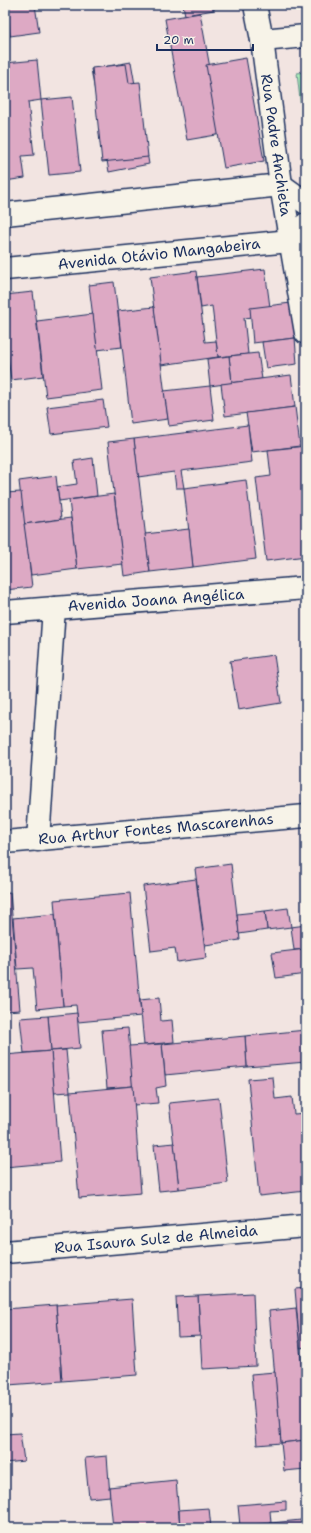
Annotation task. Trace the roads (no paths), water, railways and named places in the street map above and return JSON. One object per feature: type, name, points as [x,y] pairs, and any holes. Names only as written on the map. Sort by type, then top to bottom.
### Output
[{"type":"street","name":"Rua Padre Anchieta","points":[[255,5],[262,40],[280,185],[306,332]]},
{"type":"street","points":[[262,40],[306,36]]},
{"type":"street","points":[[5,214],[280,185],[306,203]]},
{"type":"street","points":[[290,241],[306,224]]},
{"type":"street","name":"Avenida Otávio Mangabeira","points":[[5,269],[290,241]]},
{"type":"street","name":"Avenida Joana Angélica","points":[[5,612],[306,588]]},
{"type":"street","points":[[38,840],[54,608]]},
{"type":"street","name":"Rua Arthur Fontes Mascarenhas","points":[[5,842],[306,816]]},
{"type":"street","name":"Rua Isaura Sulz de Almeida","points":[[5,1252],[306,1226]]}]
